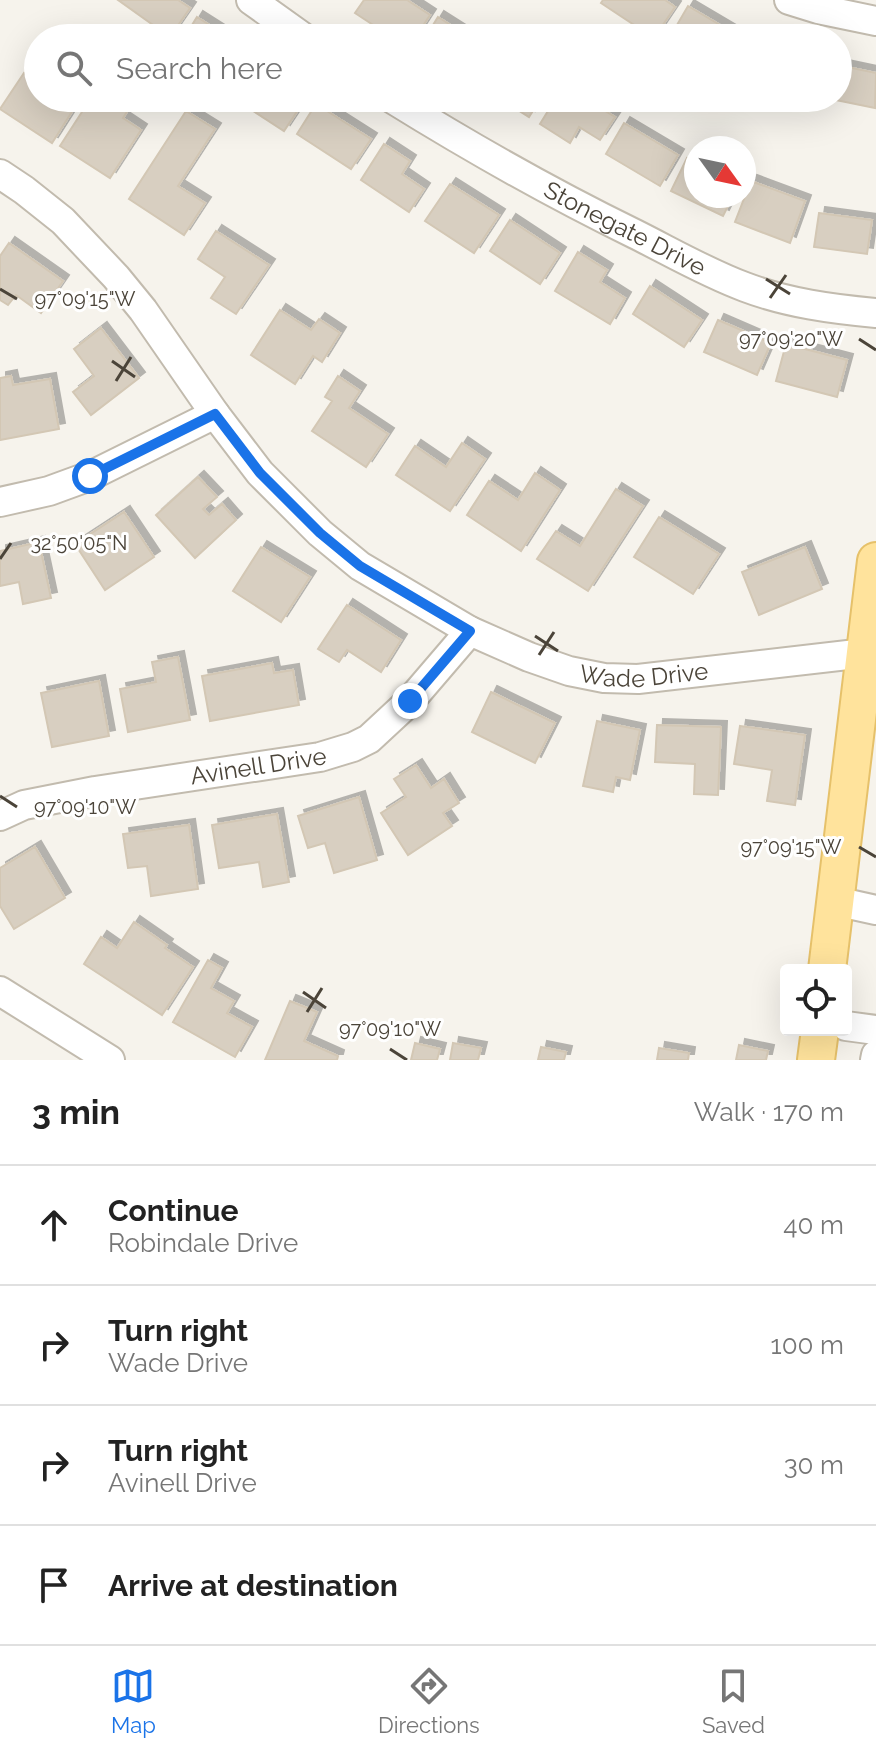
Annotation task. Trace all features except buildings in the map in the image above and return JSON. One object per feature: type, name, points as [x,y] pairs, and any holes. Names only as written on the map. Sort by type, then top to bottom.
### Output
[{"type":"main road","points":[[828,964],[876,561]]},
{"type":"main road","points":[[816,1060],[819,1036]]},
{"type":"street","points":[[251,0],[284,24]]},
{"type":"street","points":[[789,0],[876,21]]},
{"type":"street","name":"Stonegate Drive","points":[[413,112],[557,195],[745,287],[782,298],[876,313]]},
{"type":"street","name":"Wade Drive","points":[[0,174],[63,221],[116,277],[260,473],[320,533],[360,566],[470,631],[529,657],[569,671],[604,678],[638,679],[865,653]]},
{"type":"street","points":[[0,502],[49,491],[90,476],[215,414]]},
{"type":"street","name":"Avinell Drive","points":[[0,816],[24,805],[95,791],[320,757],[353,747],[369,739],[410,701],[470,631]]},
{"type":"street","points":[[835,901],[876,910]]},
{"type":"street","points":[[0,991],[110,1060]]},
{"type":"street","points":[[852,1027],[876,1030]]},
{"type":"route","points":[[90,476],[215,414],[260,473],[320,533],[360,566],[470,631],[410,701]]}]
